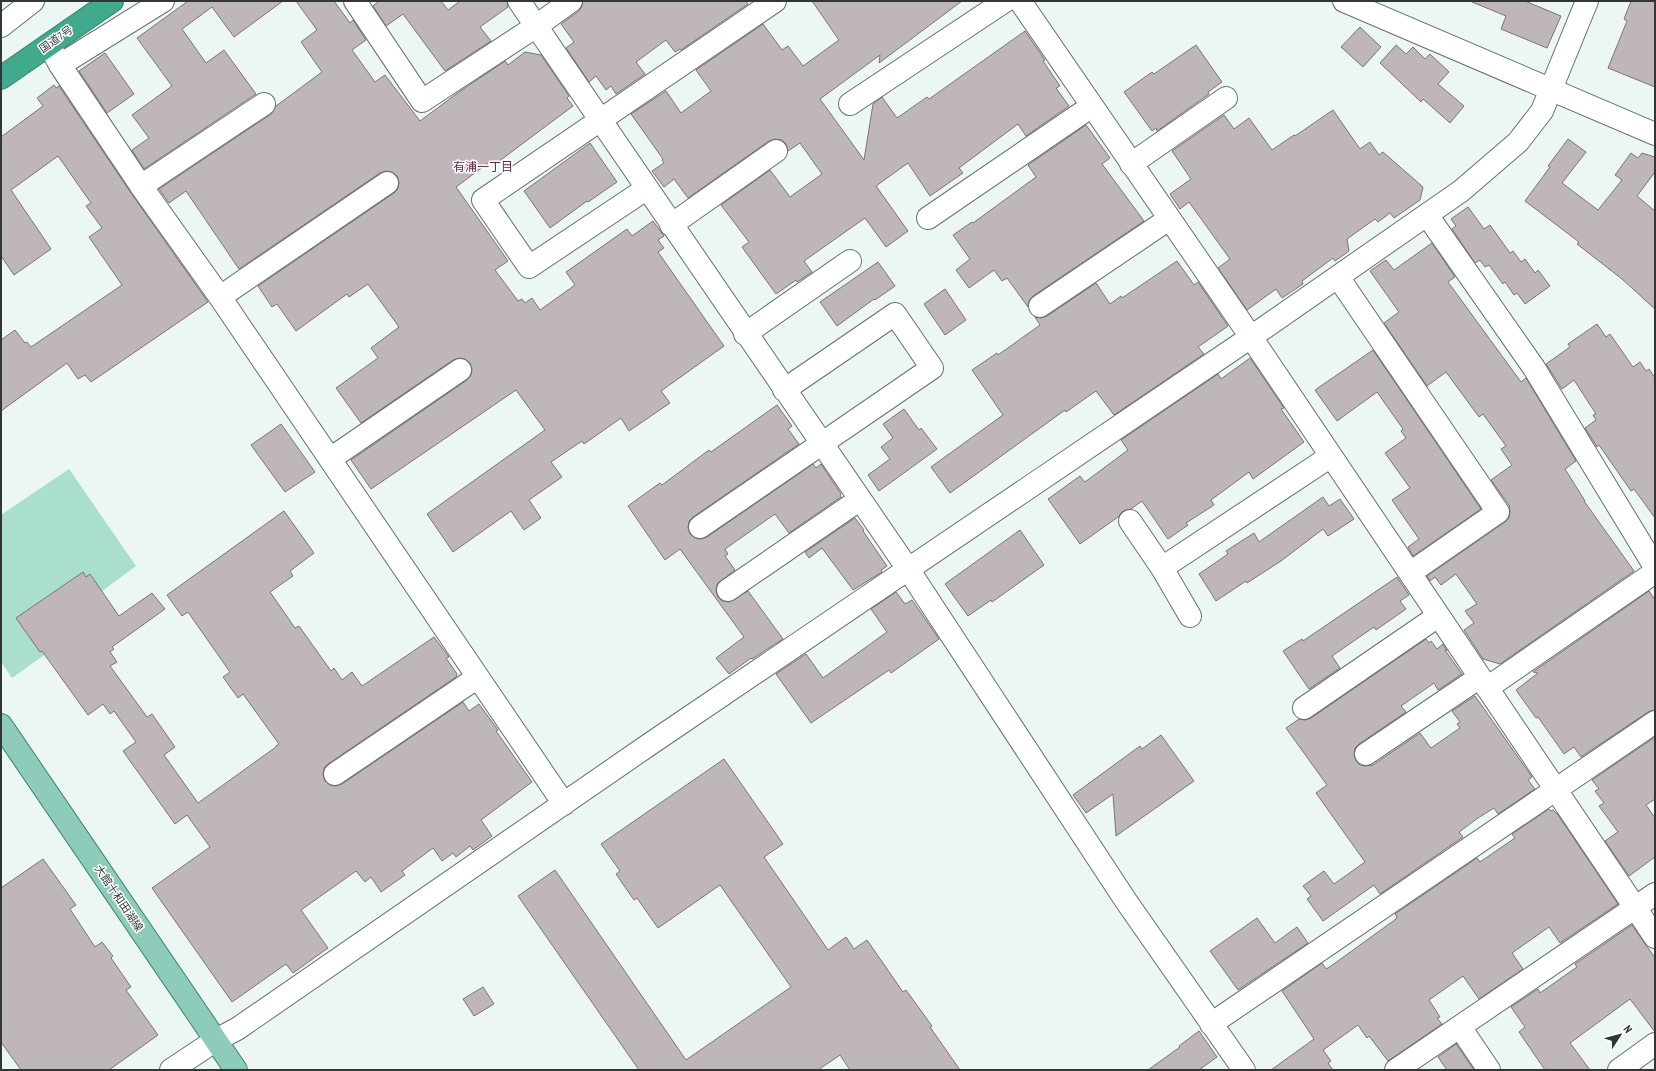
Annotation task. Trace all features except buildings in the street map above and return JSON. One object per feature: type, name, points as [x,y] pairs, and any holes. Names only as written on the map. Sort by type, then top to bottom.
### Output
[{"type":"highway","name":"国道7号","points":[[1,78],[112,1]]},
{"type":"main road","name":"大館十和田湖線","points":[[1,725],[236,1070]]},
{"type":"street","points":[[60,65],[163,1]]},
{"type":"street","points":[[355,1],[422,101],[535,27],[571,1]]},
{"type":"street","points":[[519,1],[535,27],[600,119],[646,189],[821,445],[908,569],[1126,901],[1244,1070]]},
{"type":"street","points":[[646,189],[529,267],[483,200],[775,1]]},
{"type":"street","points":[[850,104],[1005,1]]},
{"type":"street","points":[[1020,1],[1251,337],[1655,937]]},
{"type":"street","points":[[1344,1],[1655,134]]},
{"type":"street","points":[[171,1070],[216,1040],[237,1029],[908,569],[1251,337],[1461,191],[1518,142],[1542,111],[1587,1]]},
{"type":"street","points":[[1,26],[23,4]]},
{"type":"street","points":[[49,45],[60,65],[141,186],[220,298],[564,804]]},
{"type":"street","points":[[1132,164],[1226,98]]},
{"type":"street","points":[[141,186],[264,104]]},
{"type":"street","points":[[928,218],[1092,106]]},
{"type":"street","points":[[671,225],[776,151]]},
{"type":"street","points":[[220,298],[387,183]]},
{"type":"street","points":[[1427,215],[1534,368],[1655,566]]},
{"type":"street","points":[[1040,306],[1169,219]]},
{"type":"street","points":[[746,334],[850,261]]},
{"type":"street","points":[[1338,277],[1498,512],[1410,573]]},
{"type":"street","points":[[700,527],[932,368],[894,314],[784,390]]},
{"type":"street","points":[[330,459],[460,370]]},
{"type":"street","points":[[1162,568],[1331,456]]},
{"type":"street","points":[[728,590],[859,500]]},
{"type":"street","points":[[1130,521],[1162,568],[1190,616]]},
{"type":"street","points":[[1366,754],[1483,682],[1655,572]]},
{"type":"street","points":[[1304,708],[1438,616]]},
{"type":"street","points":[[335,774],[478,676]]},
{"type":"street","points":[[1211,1024],[1655,722]]},
{"type":"street","points":[[1396,1070],[1655,894]]},
{"type":"street","points":[[1460,1027],[1488,1070]]},
{"type":"street","points":[[1619,1070],[1655,1044]]},
{"type":"green space","points":[[69,469],[136,566],[101,592],[112,607],[12,678],[1,662],[1,515]]},
{"type":"district","name":"有浦一丁目","points":[[483,166]]}]
